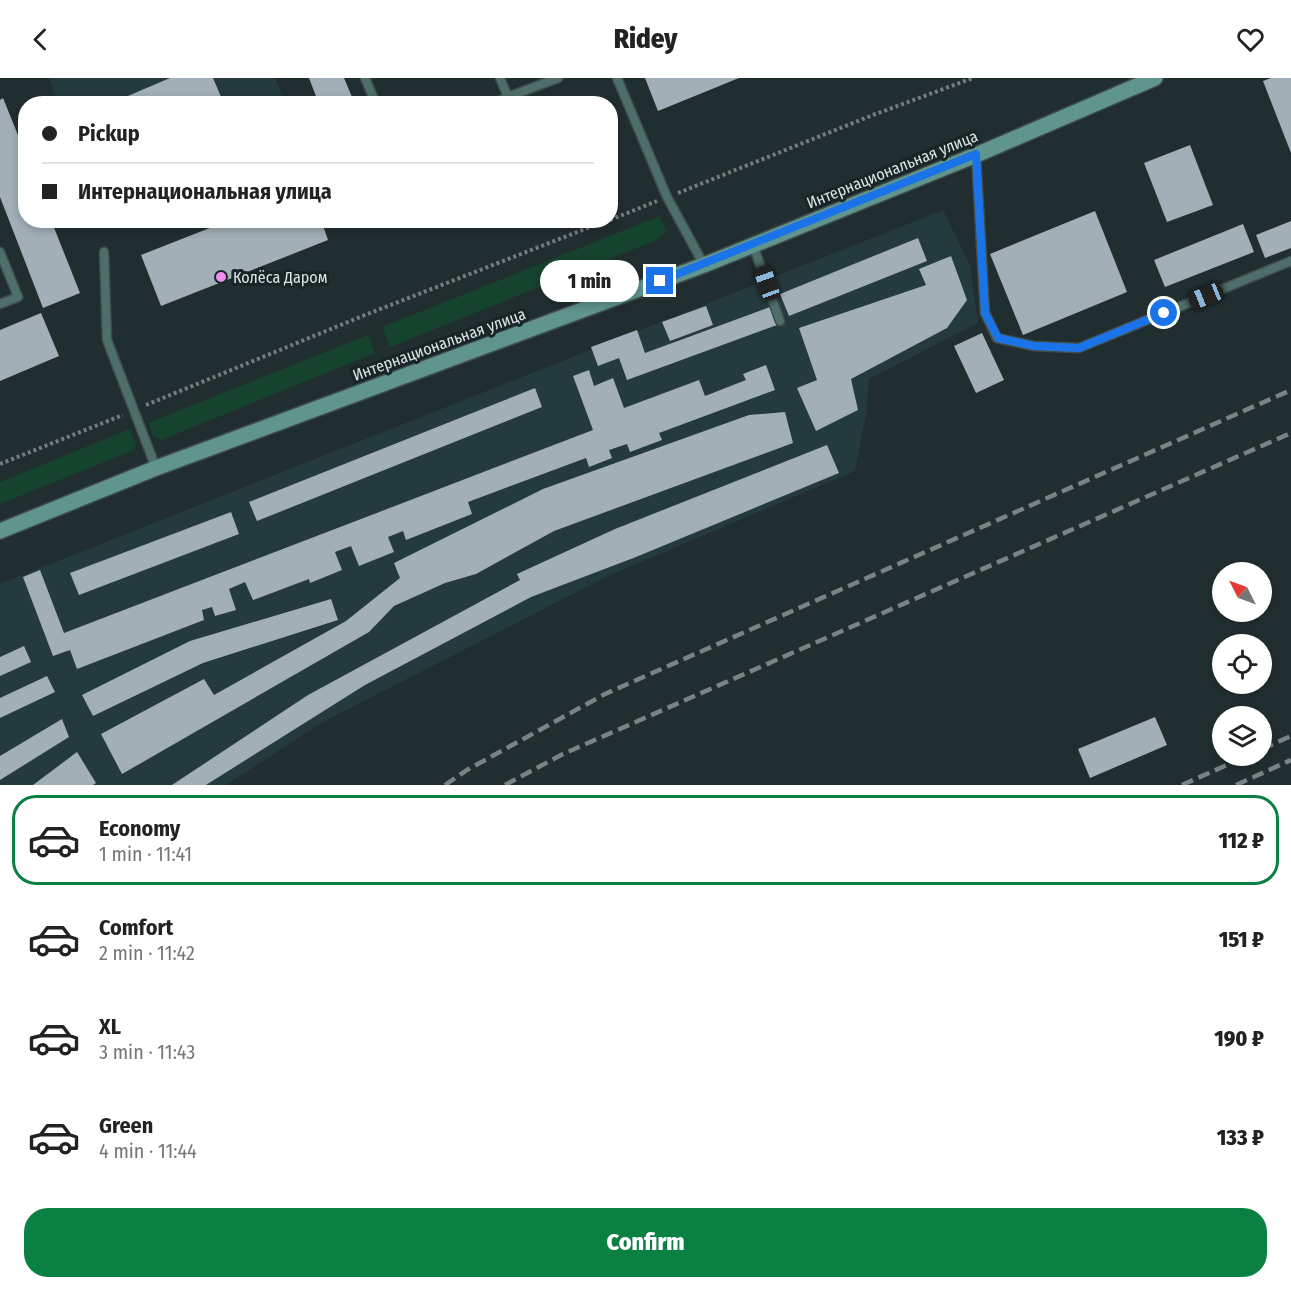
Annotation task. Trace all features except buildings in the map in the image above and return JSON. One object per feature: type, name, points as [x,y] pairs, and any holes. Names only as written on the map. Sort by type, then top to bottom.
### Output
[{"type":"main road","name":"Интернациональная улица","points":[[0,531],[156,468],[704,265],[1155,78]]},
{"type":"lane","points":[[365,78],[373,96]]},
{"type":"lane","points":[[500,78],[508,96]]},
{"type":"lane","points":[[511,96],[558,78]]},
{"type":"lane","points":[[617,78],[667,197],[704,265]]},
{"type":"lane","points":[[976,154],[985,313],[998,338],[1034,346],[1079,348],[1291,261]]},
{"type":"lane","points":[[753,245],[780,321]]},
{"type":"lane","points":[[0,252],[18,297],[0,304]]},
{"type":"lane","points":[[104,252],[107,340],[156,468]]},
{"type":"path","points":[[618,216],[873,115],[973,78]]},
{"type":"path","points":[[0,464],[365,315],[588,228]]},
{"type":"shaded area","points":[[49,78],[275,78],[283,96],[56,96]]},
{"type":"shaded area","points":[[943,210],[970,265],[978,323],[869,379],[866,414],[855,471],[608,576],[321,723],[226,785],[0,785],[0,584]]},
{"type":"green space","points":[[660,216],[666,231],[659,239],[390,347],[382,327]]},
{"type":"green space","points":[[368,335],[375,353],[161,440],[153,436],[148,423]]},
{"type":"green space","points":[[130,429],[136,446],[132,451],[0,504],[0,482]]},
{"type":"railway","points":[[445,785],[467,770],[605,694],[1291,390]]},
{"type":"railway","points":[[505,785],[563,754],[1291,433]]},
{"type":"railway","points":[[1272,745],[1291,736]]},
{"type":"railway","points":[[1236,785],[1291,760]]},
{"type":"railway","points":[[1182,785],[1225,766]]},
{"type":"place","name":"Колёса Даром","points":[[221,277]]},
{"type":"route","points":[[660,281],[976,154],[985,313],[998,338],[1034,346],[1079,348],[1164,313]]}]
